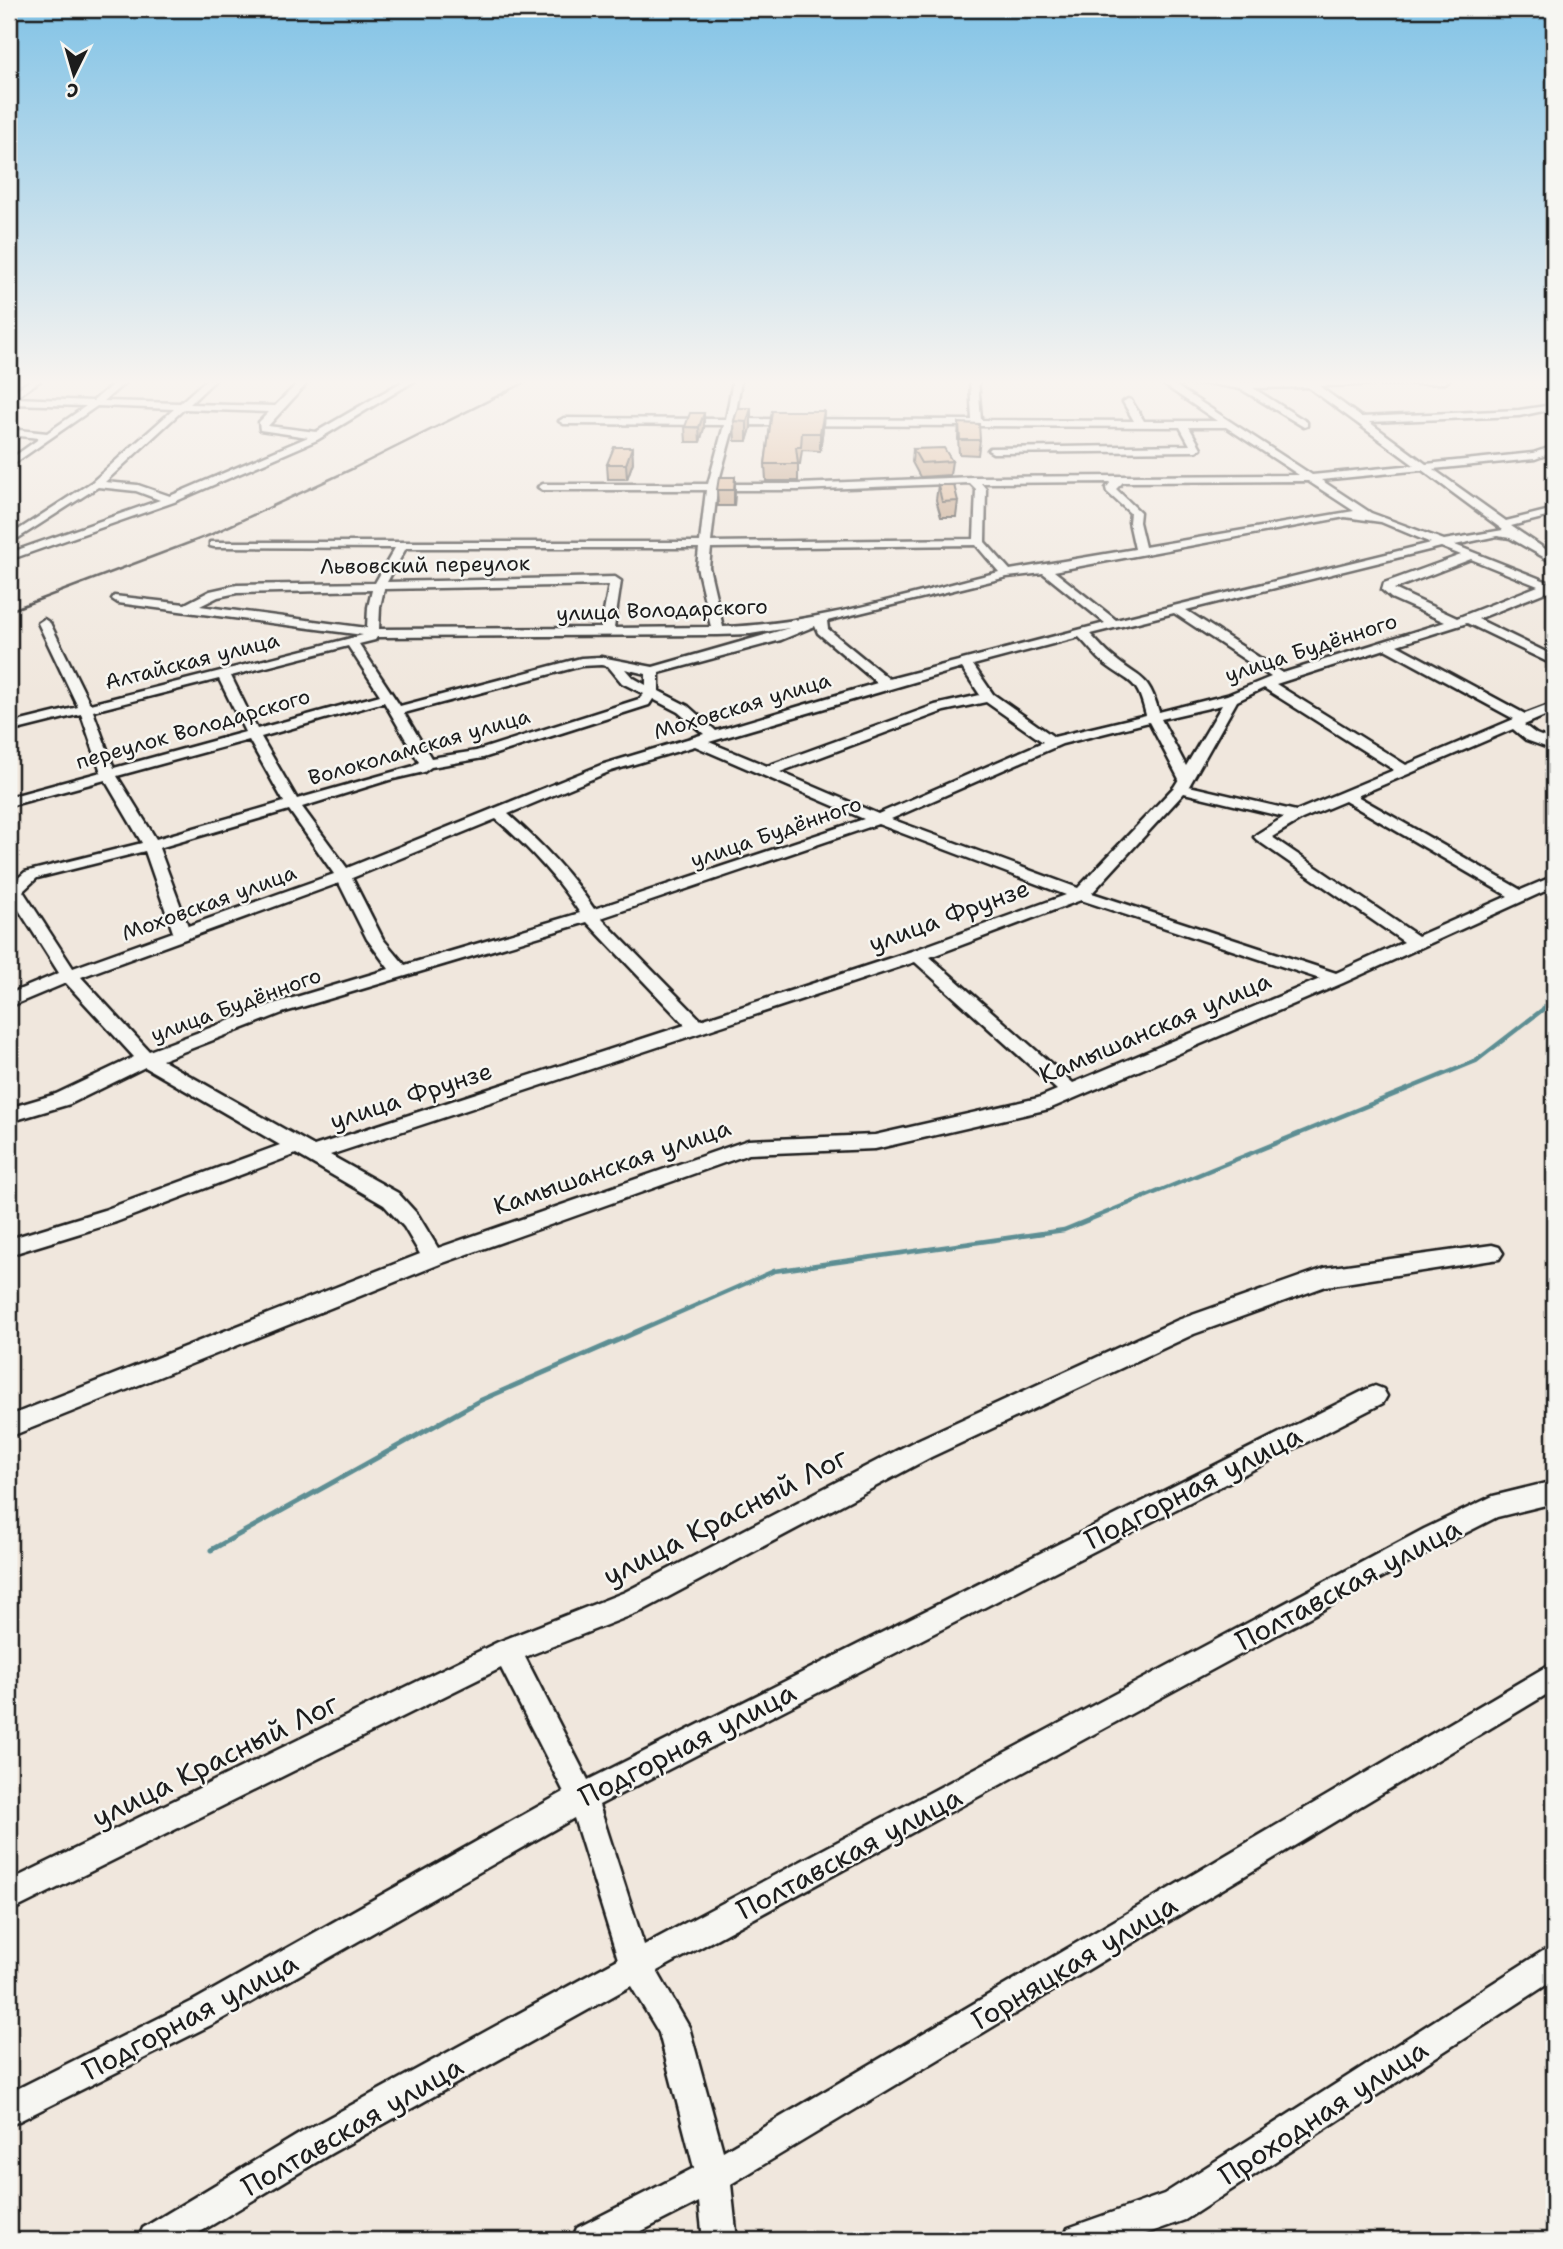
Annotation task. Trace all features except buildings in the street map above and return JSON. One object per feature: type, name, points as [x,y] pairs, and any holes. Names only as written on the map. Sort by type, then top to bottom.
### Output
[{"type":"street","points":[[9,541],[95,485]]},
{"type":"street","points":[[106,485],[138,488],[170,500]]},
{"type":"street","points":[[9,558],[170,500],[204,485]]},
{"type":"street","points":[[543,487],[848,485]]},
{"type":"street","points":[[977,485],[981,489],[979,542],[1007,574]]},
{"type":"street","points":[[1114,485],[1112,492],[1135,512],[1134,522],[1141,552]]},
{"type":"street","points":[[1321,485],[1367,514],[1552,587]]},
{"type":"street","points":[[1446,485],[1554,560]]},
{"type":"street","points":[[712,487],[703,567],[718,631]]},
{"type":"street","name":"Моховская улица","points":[[9,1001],[69,975],[183,936],[343,875],[606,768],[887,684],[1114,624],[1441,544],[1509,530],[1554,512]]},
{"type":"street","name":"улица Володарского","points":[[117,599],[379,633],[750,630],[821,619],[1007,574],[1345,514],[1367,514]]},
{"type":"street","points":[[214,544],[706,545],[979,542]]},
{"type":"street","points":[[379,633],[371,607],[402,544]]},
{"type":"street","points":[[1469,556],[1388,585],[1388,590],[1554,661]]},
{"type":"street","points":[[1045,569],[1114,624]]},
{"type":"street","name":"Львовский переулок","points":[[189,607],[214,593],[237,589],[615,581],[607,632]]},
{"type":"street","name":"улица Будённого","points":[[9,1115],[63,1099],[146,1059],[279,1009],[590,916],[878,819],[1053,743],[1232,698],[1265,683],[1462,621],[1552,587]]},
{"type":"street","points":[[1177,609],[1283,678]]},
{"type":"street","points":[[397,711],[581,662],[601,661],[653,671],[777,637],[821,619],[822,630],[887,684]]},
{"type":"street","points":[[44,623],[86,709],[110,776],[150,843],[183,936]]},
{"type":"street","points":[[1082,632],[1110,662],[1135,677],[1147,693],[1153,717],[1183,784],[1297,816]]},
{"type":"street","name":"Алтайская улица","points":[[9,728],[224,675],[379,633]]},
{"type":"street","points":[[351,641],[427,763]]},
{"type":"street","points":[[1385,644],[1520,722],[1531,737],[1554,746]]},
{"type":"street","points":[[965,663],[988,697],[1053,743]]},
{"type":"street","points":[[614,665],[627,680],[683,709],[715,737]]},
{"type":"street","points":[[652,692],[653,671]]},
{"type":"street","points":[[224,675],[251,734],[293,805],[343,875],[368,931],[388,960],[402,972]]},
{"type":"street","points":[[1265,683],[1404,770]]},
{"type":"street","name":"Волоколамская улица","points":[[10,889],[31,875],[200,832],[386,776],[419,769],[427,763],[478,755],[643,702],[652,692]]},
{"type":"street","name":"переулок Володарского","points":[[9,802],[388,697]]},
{"type":"street","points":[[768,771],[940,708],[988,697]]},
{"type":"street","name":"улица Фрунзе","points":[[9,1247],[307,1149],[918,955],[1081,895],[1183,784],[1232,698]]},
{"type":"street","points":[[1417,943],[1262,837],[1297,816],[1554,707]]},
{"type":"street","points":[[698,742],[878,819],[1081,895],[1337,979]]},
{"type":"street","points":[[1345,795],[1522,897]]},
{"type":"street","points":[[497,812],[535,845],[567,881],[590,916],[697,1027]]},
{"type":"street","name":"Камышанская улица","points":[[9,1427],[433,1258],[748,1147],[875,1142],[1042,1104],[1337,979],[1554,881]]},
{"type":"street","points":[[10,889],[69,975],[146,1059],[391,1199],[411,1221],[433,1258]]},
{"type":"street","points":[[918,955],[1070,1092]]},
{"type":"street","name":"улица Красный Лог","points":[[9,1897],[507,1651],[633,1602],[923,1449],[1186,1327],[1325,1277],[1492,1253]]},
{"type":"street","name":"Подгорная улица","points":[[9,2110],[204,2012],[582,1798],[1375,1396]]},
{"type":"street","name":"Полтавская улица","points":[[155,2240],[318,2142],[636,1966],[1433,1537],[1493,1507],[1554,1492]]},
{"type":"street","points":[[507,1651],[582,1798],[636,1966],[673,2027],[713,2176],[719,2234]]},
{"type":"street","name":"Горняцкая улица","points":[[589,2240],[713,2176],[1554,1675]]},
{"type":"street","name":"Проходная улица","points":[[1080,2240],[1173,2208],[1554,1962]]},
{"type":"waterway","points":[[1543,1008],[1554,1000]]},
{"type":"waterway","points":[[635,1332],[774,1271],[1064,1230],[1476,1061],[1546,1007]]},
{"type":"waterway","points":[[211,1550],[479,1401],[639,1331]]},
{"type":"railway","points":[[9,611],[210,535],[318,485]]}]
